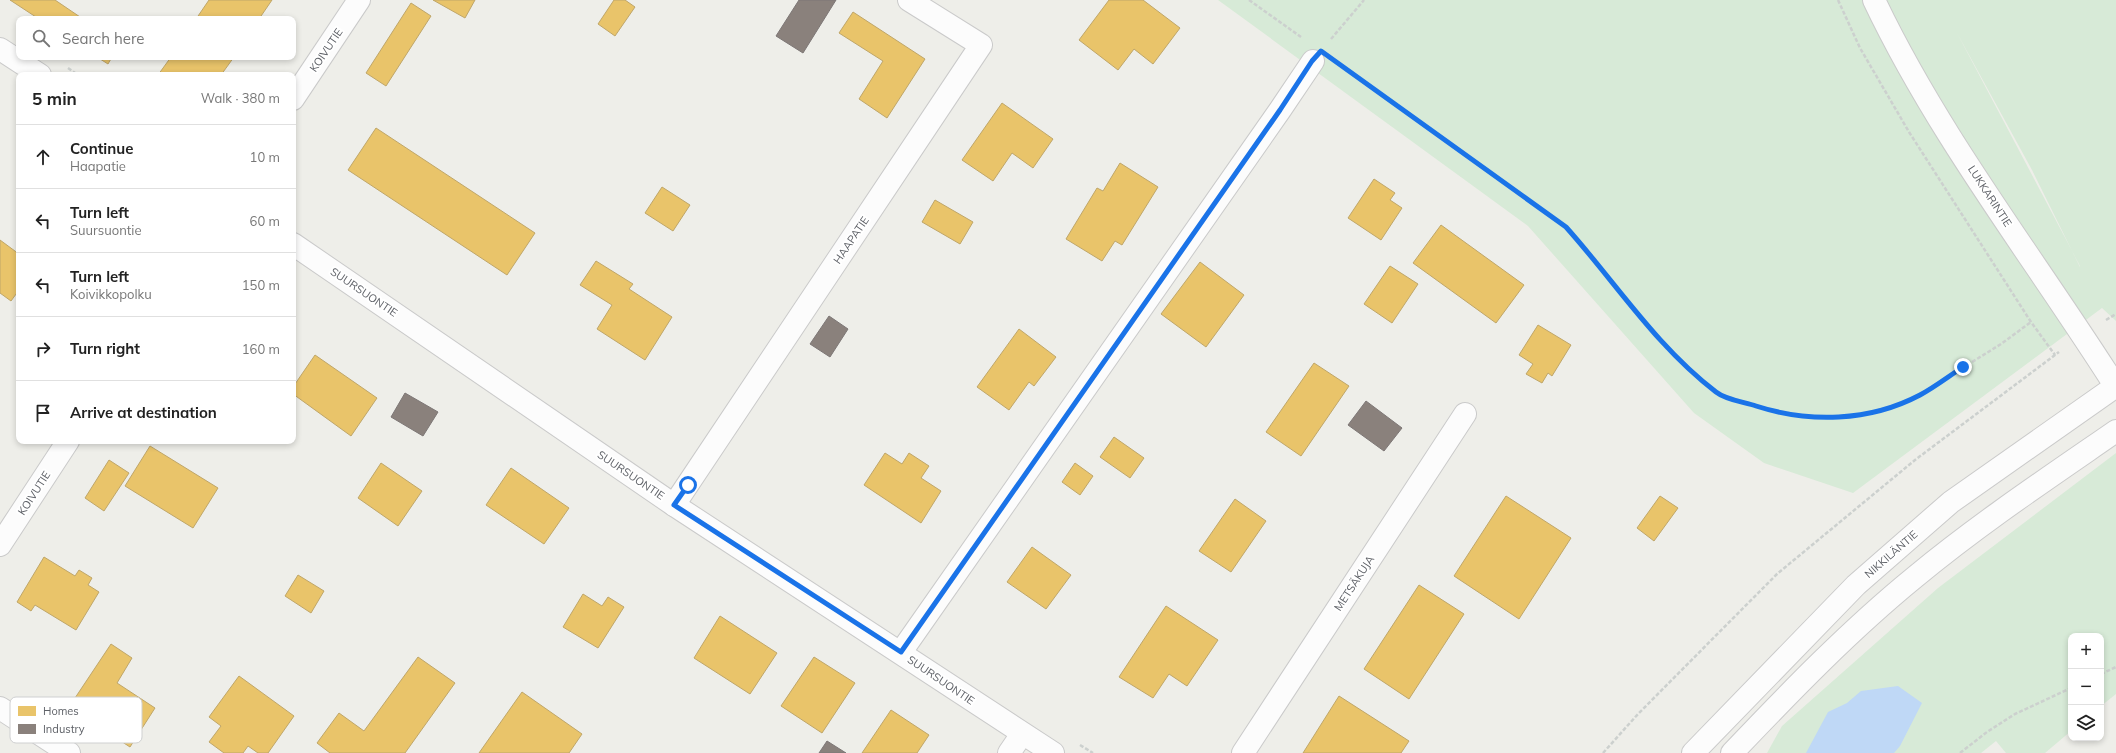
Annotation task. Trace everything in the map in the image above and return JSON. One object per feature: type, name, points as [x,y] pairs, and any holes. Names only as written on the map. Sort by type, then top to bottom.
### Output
[{"type":"street","name":"KOIVUTIE","points":[[296,94],[359,0]]},
{"type":"street","name":"HAAPATIE","points":[[674,505],[981,45],[909,0]]},
{"type":"street","name":"LUKKARINTIE","points":[[1874,0],[1911,75],[1936,115],[2116,386]]},
{"type":"street","points":[[0,49],[16,59]]},
{"type":"street","points":[[901,652],[1276,117],[1317,56]]},
{"type":"street","points":[[17,60],[35,72]]},
{"type":"street","name":"SUURSUONTIE","points":[[296,246],[674,505],[901,652],[1022,734],[1053,753]]},
{"type":"street","name":"NIKKILÄNTIE","points":[[1693,753],[1856,584],[1951,502],[2116,386]]},
{"type":"street","name":"METSÄKUJA","points":[[1243,753],[1465,414]]},
{"type":"street","points":[[1732,753],[1809,672],[1915,577],[2024,494],[2116,431]]},
{"type":"street","name":"KOIVUTIE","points":[[0,545],[66,444]]},
{"type":"street","points":[[0,708],[10,715]]},
{"type":"street","points":[[1009,753],[1022,734]]},
{"type":"street","points":[[54,743],[69,753]]},
{"type":"path","points":[[1249,0],[1317,56],[1566,227],[1595,259],[1628,304],[1666,348],[1717,393],[1766,409],[1817,418],[1858,416],[1919,395],[2001,344],[2031,322]]},
{"type":"path","points":[[1317,56],[1364,0]]},
{"type":"path","points":[[1603,753],[1638,714],[1777,574],[1915,460],[2055,355],[2031,322],[1909,132],[1860,48],[1838,0]]},
{"type":"path","points":[[2106,320],[2116,314]]},
{"type":"path","points":[[2104,673],[2116,667]]},
{"type":"path","points":[[1960,753],[1987,732],[2015,714],[2068,689]]},
{"type":"green space","points":[[1218,0],[2116,0],[2116,321],[2102,308],[1853,493],[1764,463],[1694,413],[1528,226]],"holes":[[[1957,33],[2032,170],[2072,251]]]},
{"type":"green space","points":[[2116,453],[2116,694],[2104,704],[2104,633],[2068,633],[2068,734],[2045,753],[2006,753],[1996,741],[1981,753],[1767,753],[1782,726],[1938,588]]},
{"type":"water","points":[[1898,686],[1922,703],[1900,746],[1894,753],[1806,753],[1828,712],[1847,703],[1861,691]]},
{"type":"building: Homes","points":[[10,0],[55,0],[79,16],[34,16]]},
{"type":"building: Homes","points":[[209,0],[272,0],[261,16],[198,16]]},
{"type":"building: Homes","points":[[433,0],[475,0],[465,18]]},
{"type":"building: Homes","points":[[614,0],[625,0],[635,7],[615,36],[598,24]]},
{"type":"building: Homes","points":[[1109,0],[1143,0],[1180,28],[1153,64],[1134,49],[1118,70],[1079,40]]},
{"type":"building: Homes","points":[[411,3],[431,16],[386,86],[366,73]]},
{"type":"building: Homes","points":[[853,12],[925,59],[887,118],[859,99],[883,61],[839,33]]},
{"type":"building: Homes","points":[[102,60],[110,60],[108,64]]},
{"type":"building: Homes","points":[[169,60],[232,60],[223,72],[160,72]]},
{"type":"building: Homes","points":[[1002,103],[1053,139],[1033,168],[1012,153],[993,181],[962,160]]},
{"type":"building: Homes","points":[[376,128],[535,233],[507,275],[348,170]]},
{"type":"building: Homes","points":[[1120,163],[1158,187],[1122,245],[1115,241],[1102,261],[1066,239],[1097,188],[1103,191]]},
{"type":"building: Homes","points":[[1374,179],[1395,193],[1390,200],[1402,208],[1381,240],[1348,218]]},
{"type":"building: Homes","points":[[662,187],[690,205],[673,231],[645,213]]},
{"type":"building: Homes","points":[[935,200],[973,222],[960,244],[922,222]]},
{"type":"building: Homes","points":[[1441,225],[1524,285],[1496,323],[1413,263]]},
{"type":"building: Homes","points":[[0,240],[16,252],[16,294],[11,301],[0,293]]},
{"type":"building: Homes","points":[[596,261],[633,284],[629,289],[672,317],[645,360],[597,329],[612,305],[580,285]]},
{"type":"building: Homes","points":[[1200,262],[1244,295],[1206,347],[1161,314]]},
{"type":"building: Homes","points":[[1390,266],[1418,284],[1392,323],[1364,304]]},
{"type":"building: Homes","points":[[1538,325],[1571,345],[1552,376],[1548,373],[1542,383],[1526,374],[1533,364],[1519,355]]},
{"type":"building: Homes","points":[[1019,329],[1056,357],[1034,386],[1029,382],[1009,410],[977,387]]},
{"type":"building: Homes","points":[[315,355],[377,398],[351,436],[296,396],[296,383]]},
{"type":"building: Homes","points":[[1314,363],[1349,386],[1301,456],[1266,432]]},
{"type":"building: Homes","points":[[1114,437],[1144,458],[1130,478],[1100,457]]},
{"type":"building: Homes","points":[[150,446],[218,488],[193,528],[125,486]]},
{"type":"building: Homes","points":[[885,453],[902,464],[909,453],[929,466],[921,478],[941,491],[921,523],[864,485]]},
{"type":"building: Homes","points":[[109,460],[129,473],[104,511],[85,498]]},
{"type":"building: Homes","points":[[381,463],[422,491],[398,526],[358,498]]},
{"type":"building: Homes","points":[[1075,463],[1093,476],[1080,495],[1062,482]]},
{"type":"building: Homes","points":[[511,468],[569,508],[544,544],[486,505]]},
{"type":"building: Homes","points":[[1506,496],[1571,538],[1519,619],[1454,576]]},
{"type":"building: Homes","points":[[1660,496],[1678,508],[1654,541],[1637,528]]},
{"type":"building: Homes","points":[[1235,499],[1266,521],[1231,572],[1199,551]]},
{"type":"building: Homes","points":[[1032,547],[1071,575],[1046,609],[1007,582]]},
{"type":"building: Homes","points":[[44,557],[75,576],[79,570],[92,578],[88,585],[99,592],[76,630],[35,605],[31,611],[17,602]]},
{"type":"building: Homes","points":[[298,575],[324,591],[311,613],[285,596]]},
{"type":"building: Homes","points":[[1419,585],[1464,614],[1409,699],[1364,669]]},
{"type":"building: Homes","points":[[583,594],[602,606],[608,597],[624,607],[598,648],[563,627]]},
{"type":"building: Homes","points":[[1166,606],[1218,640],[1187,686],[1169,674],[1153,698],[1119,677]]},
{"type":"building: Homes","points":[[720,616],[777,653],[750,694],[694,658]]},
{"type":"building: Homes","points":[[111,644],[132,658],[117,683],[138,697],[76,697]]},
{"type":"building: Homes","points":[[418,657],[455,683],[405,753],[330,753],[317,743],[339,713],[364,731]]},
{"type":"building: Homes","points":[[814,657],[855,683],[822,733],[781,706]]},
{"type":"building: Homes","points":[[239,676],[294,716],[268,753],[258,753],[248,746],[243,753],[224,753],[209,742],[221,726],[209,717]]},
{"type":"building: Homes","points":[[522,692],[582,734],[569,753],[479,753]]},
{"type":"building: Homes","points":[[1339,696],[1409,741],[1401,753],[1303,753]]},
{"type":"building: Homes","points":[[142,699],[155,708],[142,728]]},
{"type":"building: Homes","points":[[891,710],[929,735],[917,753],[862,753]]},
{"type":"building: Homes","points":[[124,743],[133,743],[130,747]]},
{"type":"building: Industry","points":[[799,0],[836,0],[803,53],[776,36]]},
{"type":"building: Industry","points":[[829,316],[848,329],[830,357],[810,344]]},
{"type":"building: Industry","points":[[405,393],[438,412],[423,436],[391,417]]},
{"type":"building: Industry","points":[[1366,401],[1402,428],[1384,451],[1348,425]]},
{"type":"building: Industry","points":[[827,741],[846,753],[819,753]]},
{"type":"route","points":[[688,485],[674,505],[901,652],[1280,110],[1312,61],[1321,51],[1566,227],[1595,259],[1628,304],[1666,348],[1717,393],[1766,409],[1817,418],[1858,416],[1919,395],[1963,367]]}]
